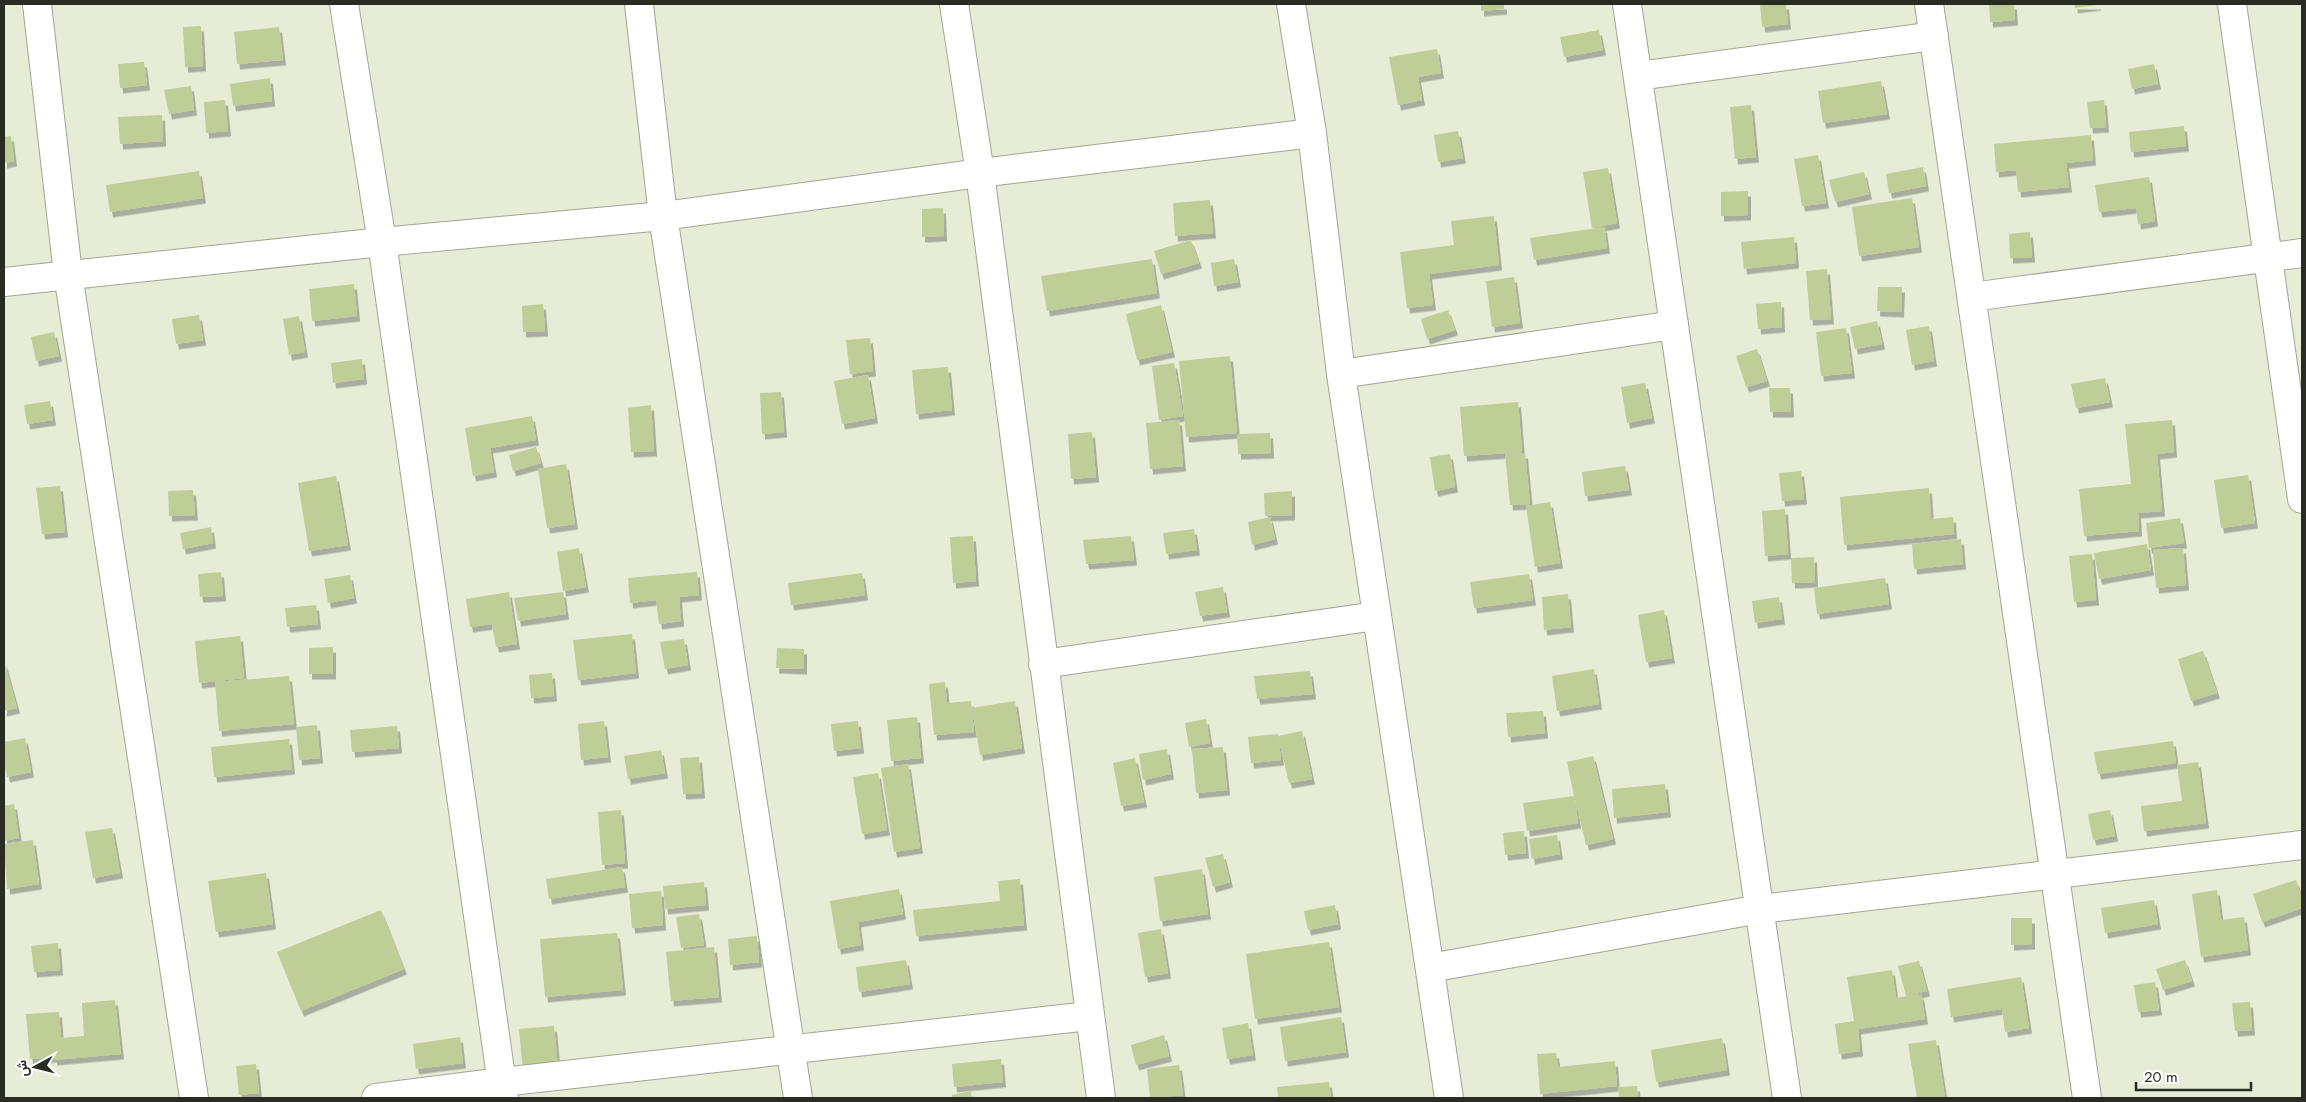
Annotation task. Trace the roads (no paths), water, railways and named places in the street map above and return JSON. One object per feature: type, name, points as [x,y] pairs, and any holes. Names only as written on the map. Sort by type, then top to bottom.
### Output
[{"type":"street","points":[[37,4],[68,274],[194,1098]]},
{"type":"street","points":[[344,4],[382,242],[503,1090]]},
{"type":"street","points":[[639,4],[663,216],[798,1098]]},
{"type":"street","points":[[954,4],[980,173],[1101,1098]]},
{"type":"street","points":[[1291,4],[1312,133],[1341,374],[1449,1098]]},
{"type":"street","points":[[1627,4],[1786,1098]]},
{"type":"street","points":[[1929,4],[2087,1098]]},
{"type":"street","points":[[2232,4],[2302,499]]},
{"type":"street","points":[[1638,76],[1934,36]]},
{"type":"street","points":[[4,282],[382,242],[663,216],[980,173],[1312,133]]},
{"type":"street","points":[[1972,298],[2302,253]]},
{"type":"street","points":[[1341,374],[1674,325]]},
{"type":"street","points":[[1043,664],[1376,616]]},
{"type":"street","points":[[1430,968],[1760,909],[2302,845]]},
{"type":"street","points":[[376,1098],[503,1090],[791,1049],[1089,1016]]}]
